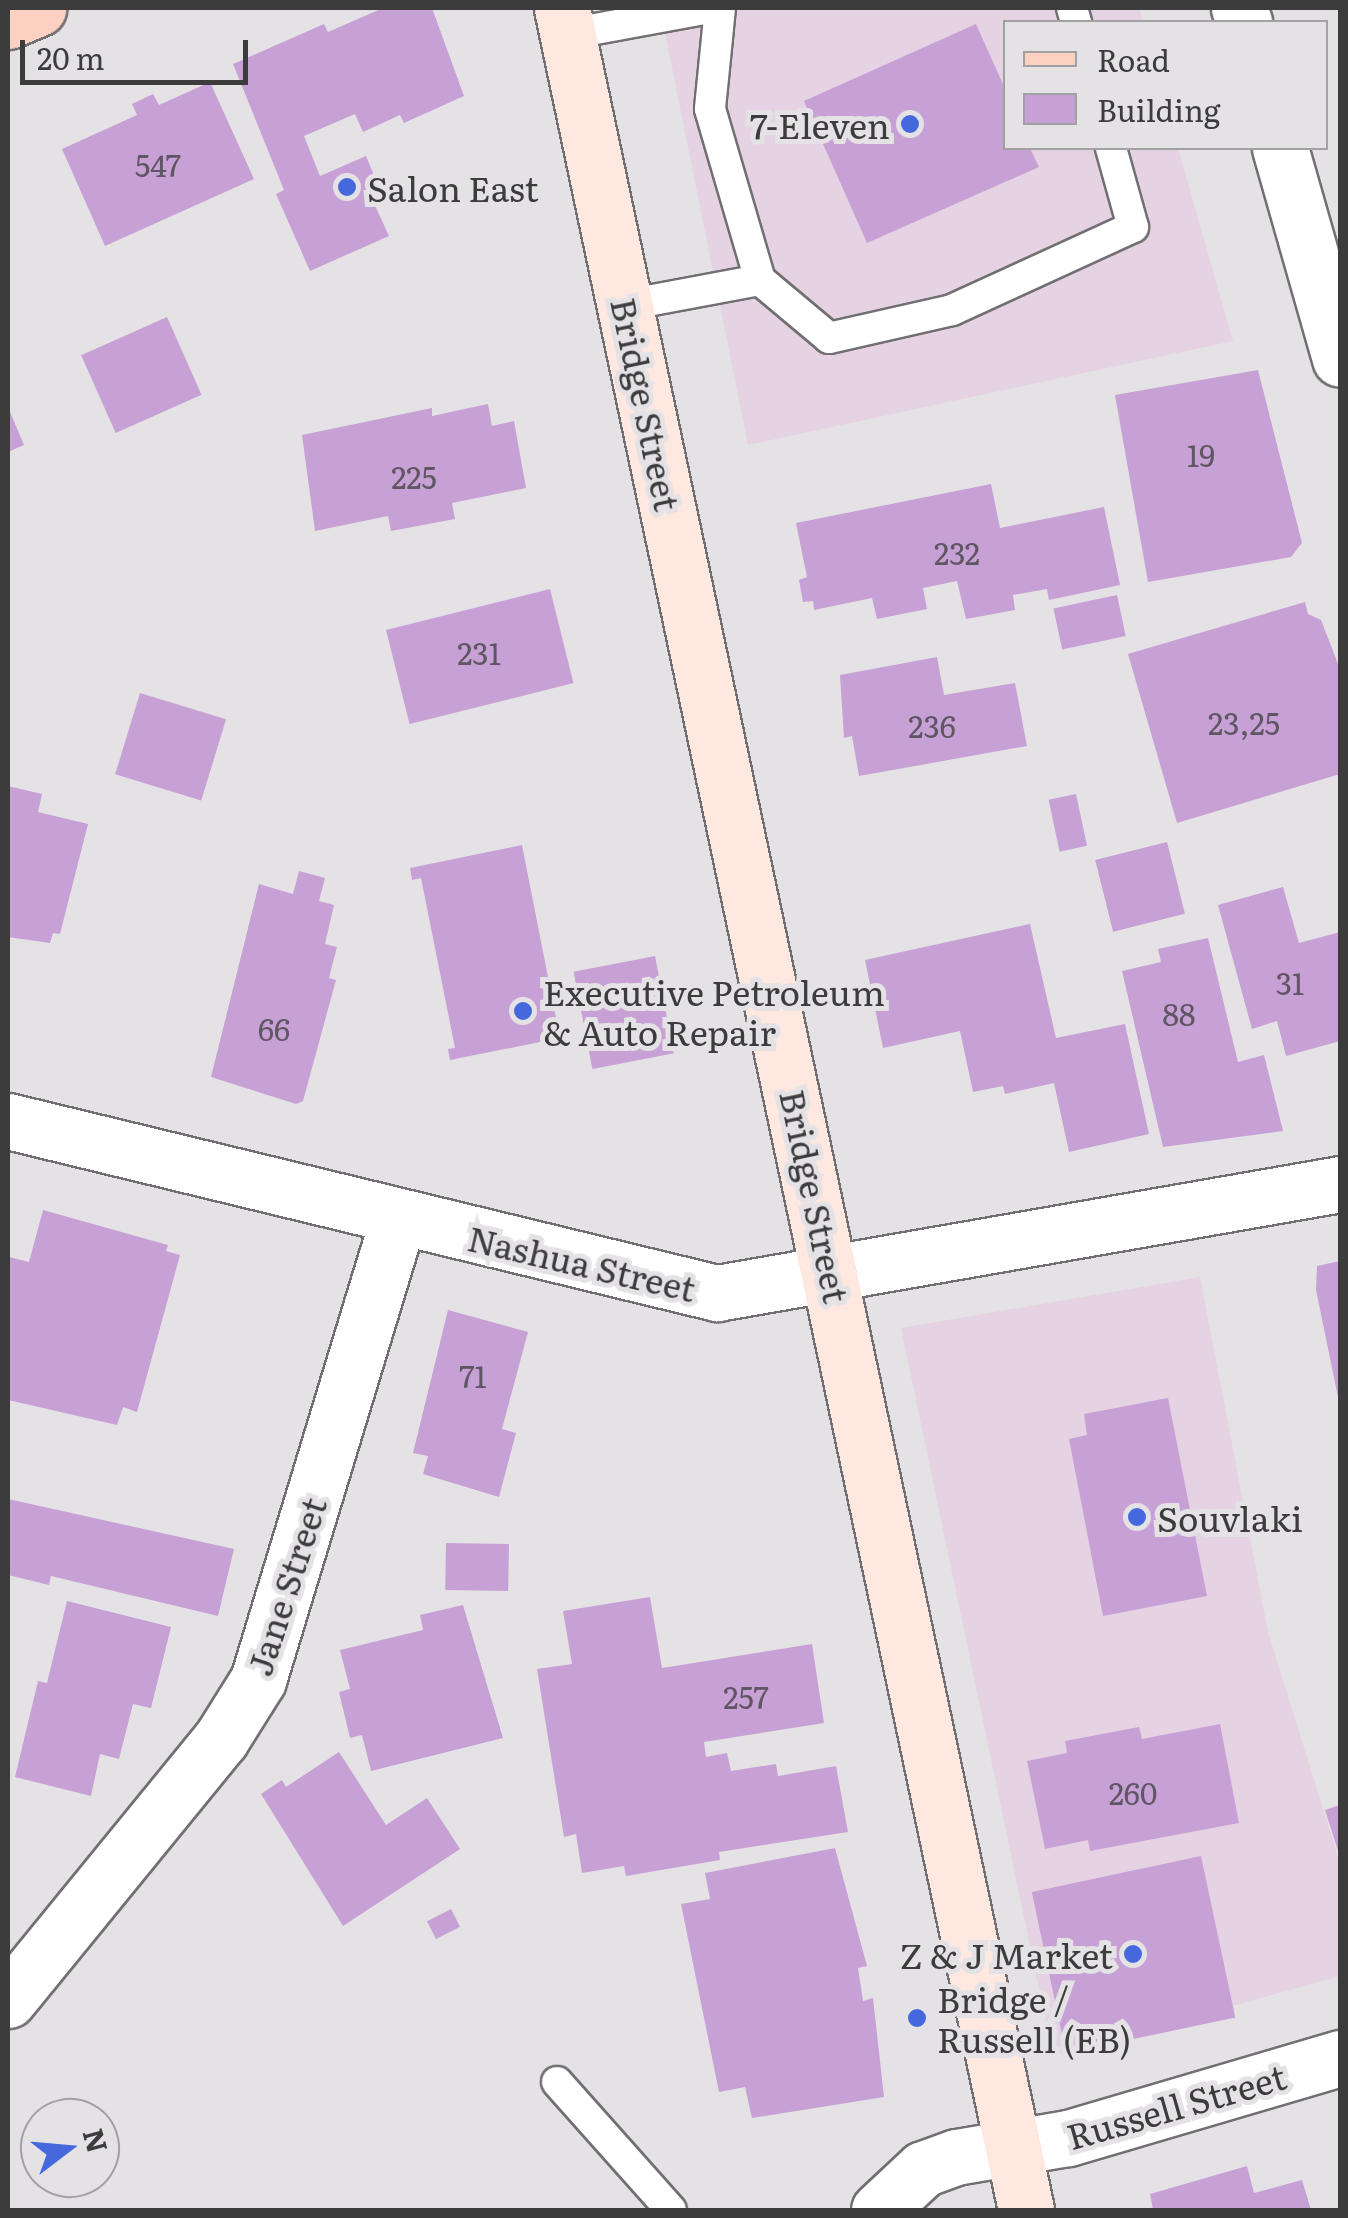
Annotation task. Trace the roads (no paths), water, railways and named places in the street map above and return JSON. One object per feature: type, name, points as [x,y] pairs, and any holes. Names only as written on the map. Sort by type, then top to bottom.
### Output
[{"type":"main road","points":[[8,21],[38,8]]},
{"type":"main road","name":"Bridge Street","points":[[565,21],[834,1276],[1010,2148],[1026,2210]]},
{"type":"street","points":[[1281,150],[1340,359]]},
{"type":"street","name":"Nashua Street","points":[[8,1121],[683,1289],[749,1291],[1340,1184]]},
{"type":"street","name":"Jane Street","points":[[8,2000],[220,1740],[258,1680],[398,1219]]},
{"type":"street","name":"Russell Street","points":[[879,2210],[924,2169],[1068,2138],[1340,2058]]},
{"type":"lane","points":[[565,21],[709,8]]},
{"type":"lane","points":[[720,8],[710,110],[760,280],[829,338],[952,310],[1134,227],[1112,150]]},
{"type":"lane","points":[[626,306],[760,280]]},
{"type":"lane","points":[[557,2082],[672,2210]]},
{"type":"place","name":"7-Eleven","points":[[910,124]]},
{"type":"place","name":"Salon East","points":[[347,187]]},
{"type":"place","name":"Executive Petroleum & Auto Repair","points":[[523,1011]]},
{"type":"place","name":"Souvlaki","points":[[1137,1517]]},
{"type":"place","name":"Z & J Market","points":[[1133,1954]]},
{"type":"place","name":"Bridge / Russell (EB)","points":[[917,2018]]}]
